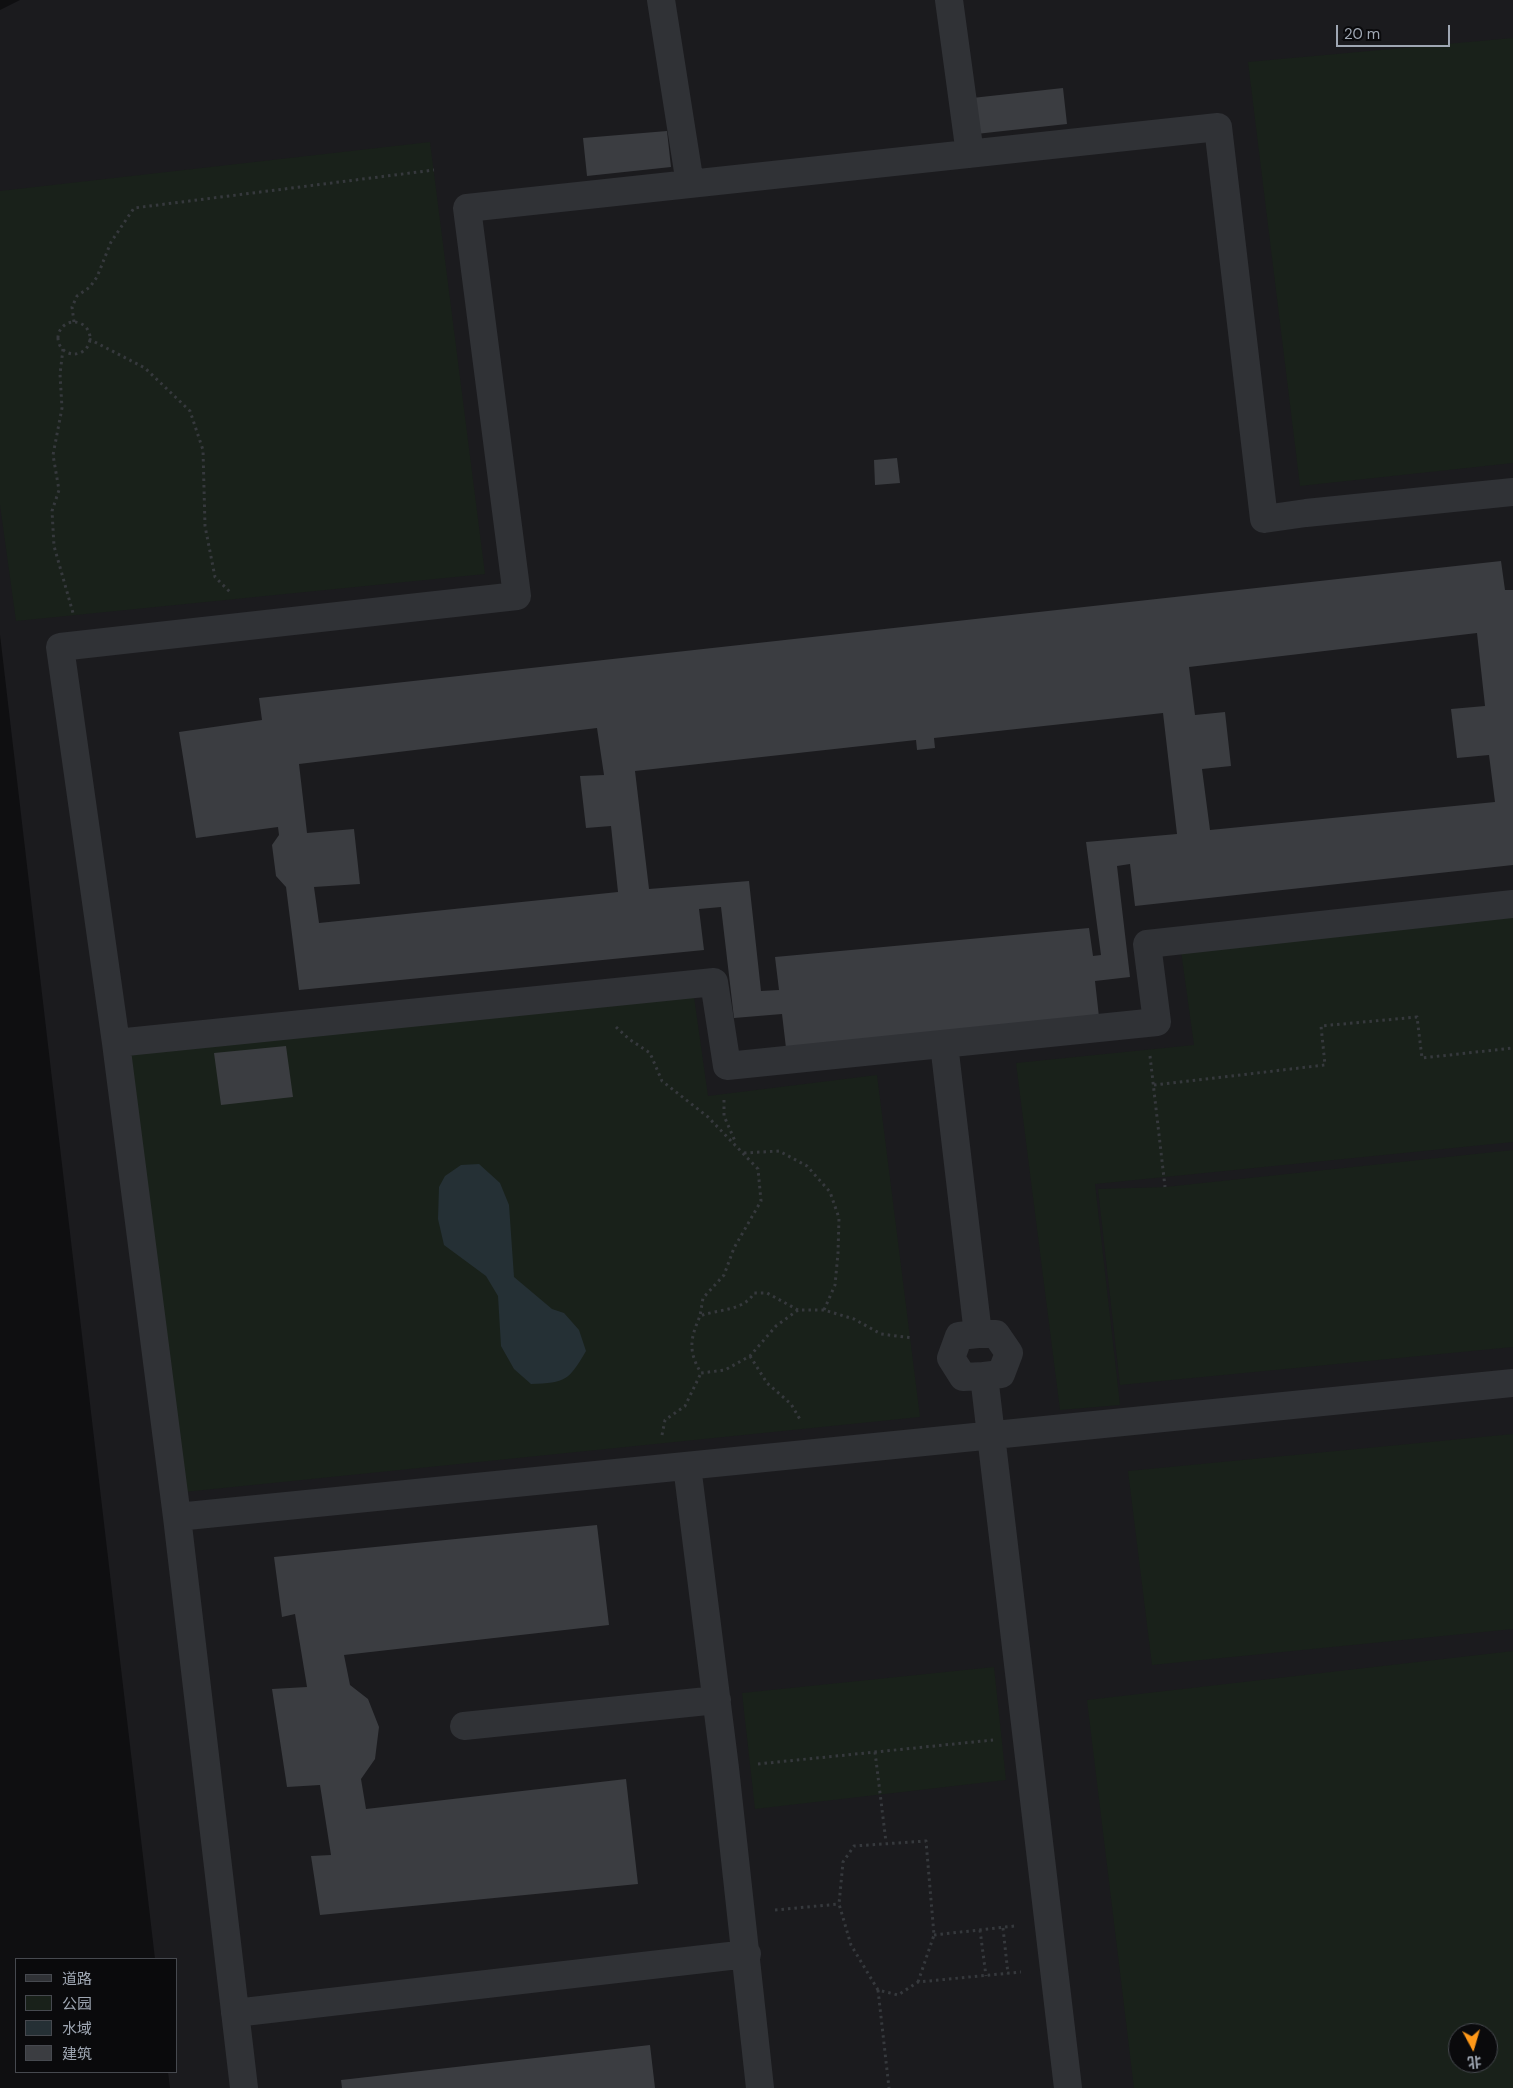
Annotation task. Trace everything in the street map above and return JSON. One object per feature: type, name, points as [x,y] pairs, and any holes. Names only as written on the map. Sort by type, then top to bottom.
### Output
[{"type":"street","points":[[661,0],[690,184]]},
{"type":"street","points":[[949,0],[970,154]]},
{"type":"street","points":[[244,2088],[177,1517],[116,1043],[60,647],[517,596],[467,208],[1218,127],[1264,519],[1513,492]]},
{"type":"street","points":[[116,1043],[714,982],[727,1066],[1157,1022],[1147,944],[1513,904]]},
{"type":"street","points":[[944,1044],[978,1334]]},
{"type":"street","points":[[978,1334],[996,1334],[1009,1353],[1001,1374],[963,1377],[951,1358],[959,1336],[978,1334]]},
{"type":"street","points":[[984,1376],[1068,2088]]},
{"type":"street","points":[[177,1517],[1513,1383]]},
{"type":"street","points":[[674,1467],[717,1700],[747,1954],[760,2088]]},
{"type":"street","points":[[464,1726],[717,1700]]},
{"type":"street","points":[[235,2013],[747,1954]]},
{"type":"path","points":[[74,322],[72,307],[77,296],[90,287],[97,277],[111,242],[134,208],[434,170]]},
{"type":"path","points":[[68,322],[74,322],[80,322],[88,328],[89,339],[88,346],[83,351],[70,354],[63,349],[57,340],[58,329],[68,322]]},
{"type":"path","points":[[89,339],[145,368],[190,412],[203,450],[204,526],[215,577],[262,625]]},
{"type":"path","points":[[63,349],[60,374],[62,408],[52,455],[59,490],[52,511],[54,546],[82,644]]},
{"type":"path","points":[[1154,1084],[1325,1065],[1321,1026],[1417,1017],[1422,1058],[1513,1048]]},
{"type":"path","points":[[608,1020],[629,1039],[650,1053],[662,1081],[708,1117],[736,1144],[758,1170],[761,1201],[734,1248],[724,1276],[703,1298],[700,1316],[693,1333],[692,1357],[701,1373]]},
{"type":"path","points":[[1145,1023],[1154,1084],[1165,1186]]},
{"type":"path","points":[[727,1066],[724,1079],[724,1116],[736,1144]]},
{"type":"path","points":[[744,1153],[779,1151],[807,1166],[830,1192],[839,1218],[838,1253],[835,1286],[824,1310]]},
{"type":"path","points":[[700,1316],[735,1307],[750,1300],[754,1293],[767,1293],[798,1310],[824,1310],[854,1318],[881,1334],[913,1338]]},
{"type":"path","points":[[701,1373],[725,1370],[750,1356],[776,1326],[798,1310]]},
{"type":"path","points":[[750,1356],[767,1383],[791,1404],[810,1434],[814,1453]]},
{"type":"path","points":[[674,1467],[659,1448],[665,1420],[685,1406],[701,1373]]},
{"type":"path","points":[[725,1768],[1026,1737]]},
{"type":"path","points":[[875,1752],[886,1842]]},
{"type":"path","points":[[889,2088],[878,1990],[851,1946],[839,1904],[843,1862],[854,1846],[886,1842],[926,1841],[934,1935],[918,1982]]},
{"type":"path","points":[[742,1912],[839,1904]]},
{"type":"path","points":[[934,1935],[1048,1923]]},
{"type":"path","points":[[1003,1928],[1008,1974]]},
{"type":"path","points":[[980,1930],[986,1976]]},
{"type":"path","points":[[878,1990],[898,1995],[918,1982],[1054,1969]]},
{"type":"shaded area","points":[[20,0],[1513,0],[1513,2088],[170,2088],[168,2073],[178,2073],[178,1958],[155,1958],[0,635],[0,10]]},
{"type":"green space","points":[[1513,38],[1513,463],[1300,486],[1248,62]]},
{"type":"green space","points":[[430,142],[485,574],[16,621],[0,505],[0,191]]},
{"type":"green space","points":[[1513,916],[1513,1142],[1095,1184],[1120,1405],[1060,1410],[1016,1063],[1194,1045],[1181,951]]},
{"type":"green space","points":[[694,997],[708,1096],[877,1075],[920,1417],[184,1492],[126,1051]]},
{"type":"green space","points":[[1513,1150],[1513,1347],[1120,1385],[1098,1189],[1165,1187]]},
{"type":"green space","points":[[1513,1434],[1513,1629],[1152,1665],[1128,1471]]},
{"type":"green space","points":[[1513,1651],[1513,2088],[1134,2088],[1087,1700]]},
{"type":"green space","points":[[994,1667],[1006,1780],[755,1809],[742,1693]]},
{"type":"water","points":[[479,1164],[500,1183],[509,1205],[514,1277],[552,1309],[564,1313],[579,1330],[586,1351],[570,1374],[559,1381],[531,1384],[514,1369],[501,1346],[498,1296],[486,1276],[444,1245],[438,1219],[439,1187],[445,1176],[461,1165]]},
{"type":"building","points":[[1063,88],[1067,124],[976,134],[972,98]]},
{"type":"building","points":[[667,131],[671,167],[587,176],[583,138]]},
{"type":"building","points":[[897,458],[900,483],[875,485],[874,460]]},
{"type":"building","points":[[1501,561],[1505,590],[1513,590],[1513,865],[1135,906],[1130,864],[1117,866],[1130,977],[1095,981],[1099,1017],[786,1048],[782,1014],[734,1018],[721,907],[699,909],[704,950],[299,990],[286,887],[276,876],[272,845],[279,835],[278,827],[196,838],[179,732],[262,720],[259,698]],"holes":[[[1477,633],[1485,706],[1451,709],[1457,758],[1489,755],[1495,802],[1210,830],[1202,769],[1231,766],[1225,712],[1195,715],[1189,667]],[[1163,713],[1177,834],[1086,842],[1101,955],[1093,956],[1089,928],[775,957],[779,990],[761,991],[749,881],[649,889],[635,771],[916,740],[917,750],[935,748],[934,738]],[[597,728],[604,775],[580,776],[586,828],[611,826],[618,892],[319,923],[314,887],[360,884],[354,829],[307,833],[299,764]]]},
{"type":"building","points":[[286,1046],[293,1097],[221,1105],[214,1053]]},
{"type":"building","points":[[597,1525],[609,1625],[344,1655],[350,1685],[368,1699],[379,1727],[375,1759],[361,1779],[366,1809],[626,1779],[638,1884],[320,1915],[311,1856],[331,1855],[320,1785],[287,1787],[272,1689],[307,1687],[295,1614],[282,1617],[274,1557]]},
{"type":"building","points":[[650,2045],[655,2088],[342,2088],[341,2080]]}]
